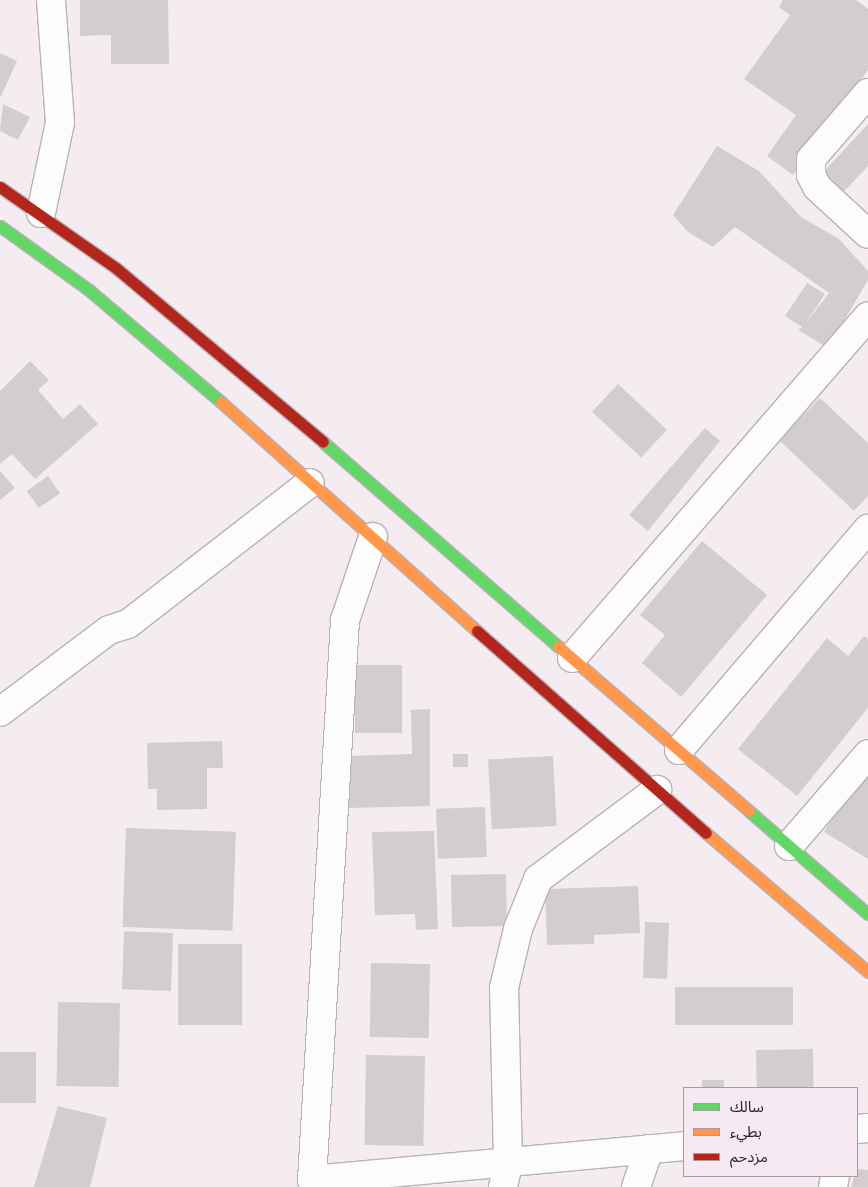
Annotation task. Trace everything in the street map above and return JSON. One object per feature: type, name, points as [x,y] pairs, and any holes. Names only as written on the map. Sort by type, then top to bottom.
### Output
[{"type":"main road","points":[[0,187],[41,213],[116,268],[242,373],[868,914]]},
{"type":"main road","points":[[0,226],[89,290],[373,537],[656,790],[868,972]]},
{"type":"street","points":[[41,213],[60,123],[52,0]]},
{"type":"street","points":[[868,93],[811,159],[811,175],[817,187],[868,234]]},
{"type":"street","points":[[572,658],[868,316]]},
{"type":"street","points":[[0,712],[109,630],[128,624],[310,483]]},
{"type":"street","points":[[678,750],[868,530]]},
{"type":"street","points":[[373,537],[346,620],[312,1183],[506,1175],[649,1149],[683,1146]]},
{"type":"street","points":[[790,846],[868,754]]},
{"type":"street","points":[[506,1175],[504,988],[518,929],[538,880],[656,790]]},
{"type":"street","points":[[636,1187],[649,1149]]},
{"type":"building","points":[[80,0],[168,0],[169,64],[111,64],[111,35],[80,36]]},
{"type":"building","points":[[783,0],[856,0],[868,9],[868,70],[793,175],[767,156],[796,115],[744,79],[790,15],[779,7]]},
{"type":"building","points":[[0,53],[17,61],[0,98]]},
{"type":"building","points":[[3,104],[30,117],[18,140],[0,131]]},
{"type":"building","points":[[868,124],[868,166],[837,199],[816,180]]},
{"type":"building","points":[[717,146],[759,171],[801,217],[839,239],[868,271],[868,280],[828,348],[798,330],[802,327],[785,316],[807,283],[825,294],[805,324],[829,293],[735,227],[713,247],[688,232],[673,215]]},
{"type":"building","points":[[30,361],[49,380],[38,390],[63,419],[80,404],[98,424],[35,479],[12,454],[0,464],[0,391]]},
{"type":"building","points":[[618,384],[667,430],[641,457],[592,412]]},
{"type":"building","points":[[820,398],[868,443],[868,496],[854,511],[779,440]]},
{"type":"building","points":[[705,428],[720,441],[648,531],[629,515]]},
{"type":"building","points":[[0,471],[15,488],[0,500]]},
{"type":"building","points":[[48,476],[60,493],[39,508],[27,491]]},
{"type":"building","points":[[702,541],[767,595],[681,697],[642,663],[665,635],[640,615]]},
{"type":"building","points":[[864,636],[868,639],[868,708],[797,796],[738,749],[827,638],[848,656]]},
{"type":"building","points":[[355,665],[402,665],[402,733],[355,733]]},
{"type":"building","points":[[430,709],[430,806],[349,808],[347,756],[412,754],[411,710]]},
{"type":"building","points":[[222,741],[223,768],[207,768],[207,809],[157,810],[157,789],[148,789],[147,743]]},
{"type":"building","points":[[453,754],[468,754],[468,767],[453,767]]},
{"type":"building","points":[[553,756],[557,826],[492,829],[488,759]]},
{"type":"building","points":[[868,762],[868,859],[824,832]]},
{"type":"building","points":[[485,807],[487,857],[438,859],[436,809]]},
{"type":"building","points":[[126,828],[236,832],[232,931],[123,927]]},
{"type":"building","points":[[434,831],[438,929],[416,930],[415,914],[375,915],[372,832]]},
{"type":"building","points":[[506,874],[507,926],[452,927],[451,875]]},
{"type":"building","points":[[638,886],[640,933],[594,935],[594,944],[547,945],[545,889]]},
{"type":"building","points":[[645,922],[669,923],[667,979],[643,978]]},
{"type":"building","points":[[124,931],[173,933],[171,991],[122,989]]},
{"type":"building","points":[[178,944],[242,944],[242,1025],[178,1025]]},
{"type":"building","points":[[371,963],[430,964],[429,1038],[370,1037]]},
{"type":"building","points":[[675,987],[793,987],[793,1025],[675,1025]]},
{"type":"building","points":[[58,1002],[120,1003],[119,1087],[57,1086]]},
{"type":"building","points":[[813,1049],[814,1087],[757,1087],[756,1050]]},
{"type":"building","points":[[0,1052],[36,1052],[36,1103],[0,1103]]},
{"type":"building","points":[[366,1055],[425,1056],[423,1146],[364,1145]]},
{"type":"building","points":[[702,1080],[724,1080],[724,1087],[702,1087]]},
{"type":"building","points":[[58,1106],[107,1118],[90,1187],[34,1187]]},
{"type":"building","points":[[858,1169],[868,1170],[868,1187],[851,1187],[854,1177],[858,1177]]},
{"type":"traffic: fast","points":[[0,226],[89,290],[221,402]]},
{"type":"traffic: fast","points":[[323,442],[558,646]]},
{"type":"traffic: fast","points":[[749,811],[868,914]]},
{"type":"traffic: slow","points":[[221,402],[477,631]]},
{"type":"traffic: slow","points":[[558,646],[749,811]]},
{"type":"traffic: slow","points":[[706,833],[868,972]]},
{"type":"traffic: jam","points":[[0,187],[116,268],[323,442]]},
{"type":"traffic: jam","points":[[477,631],[706,833]]}]
